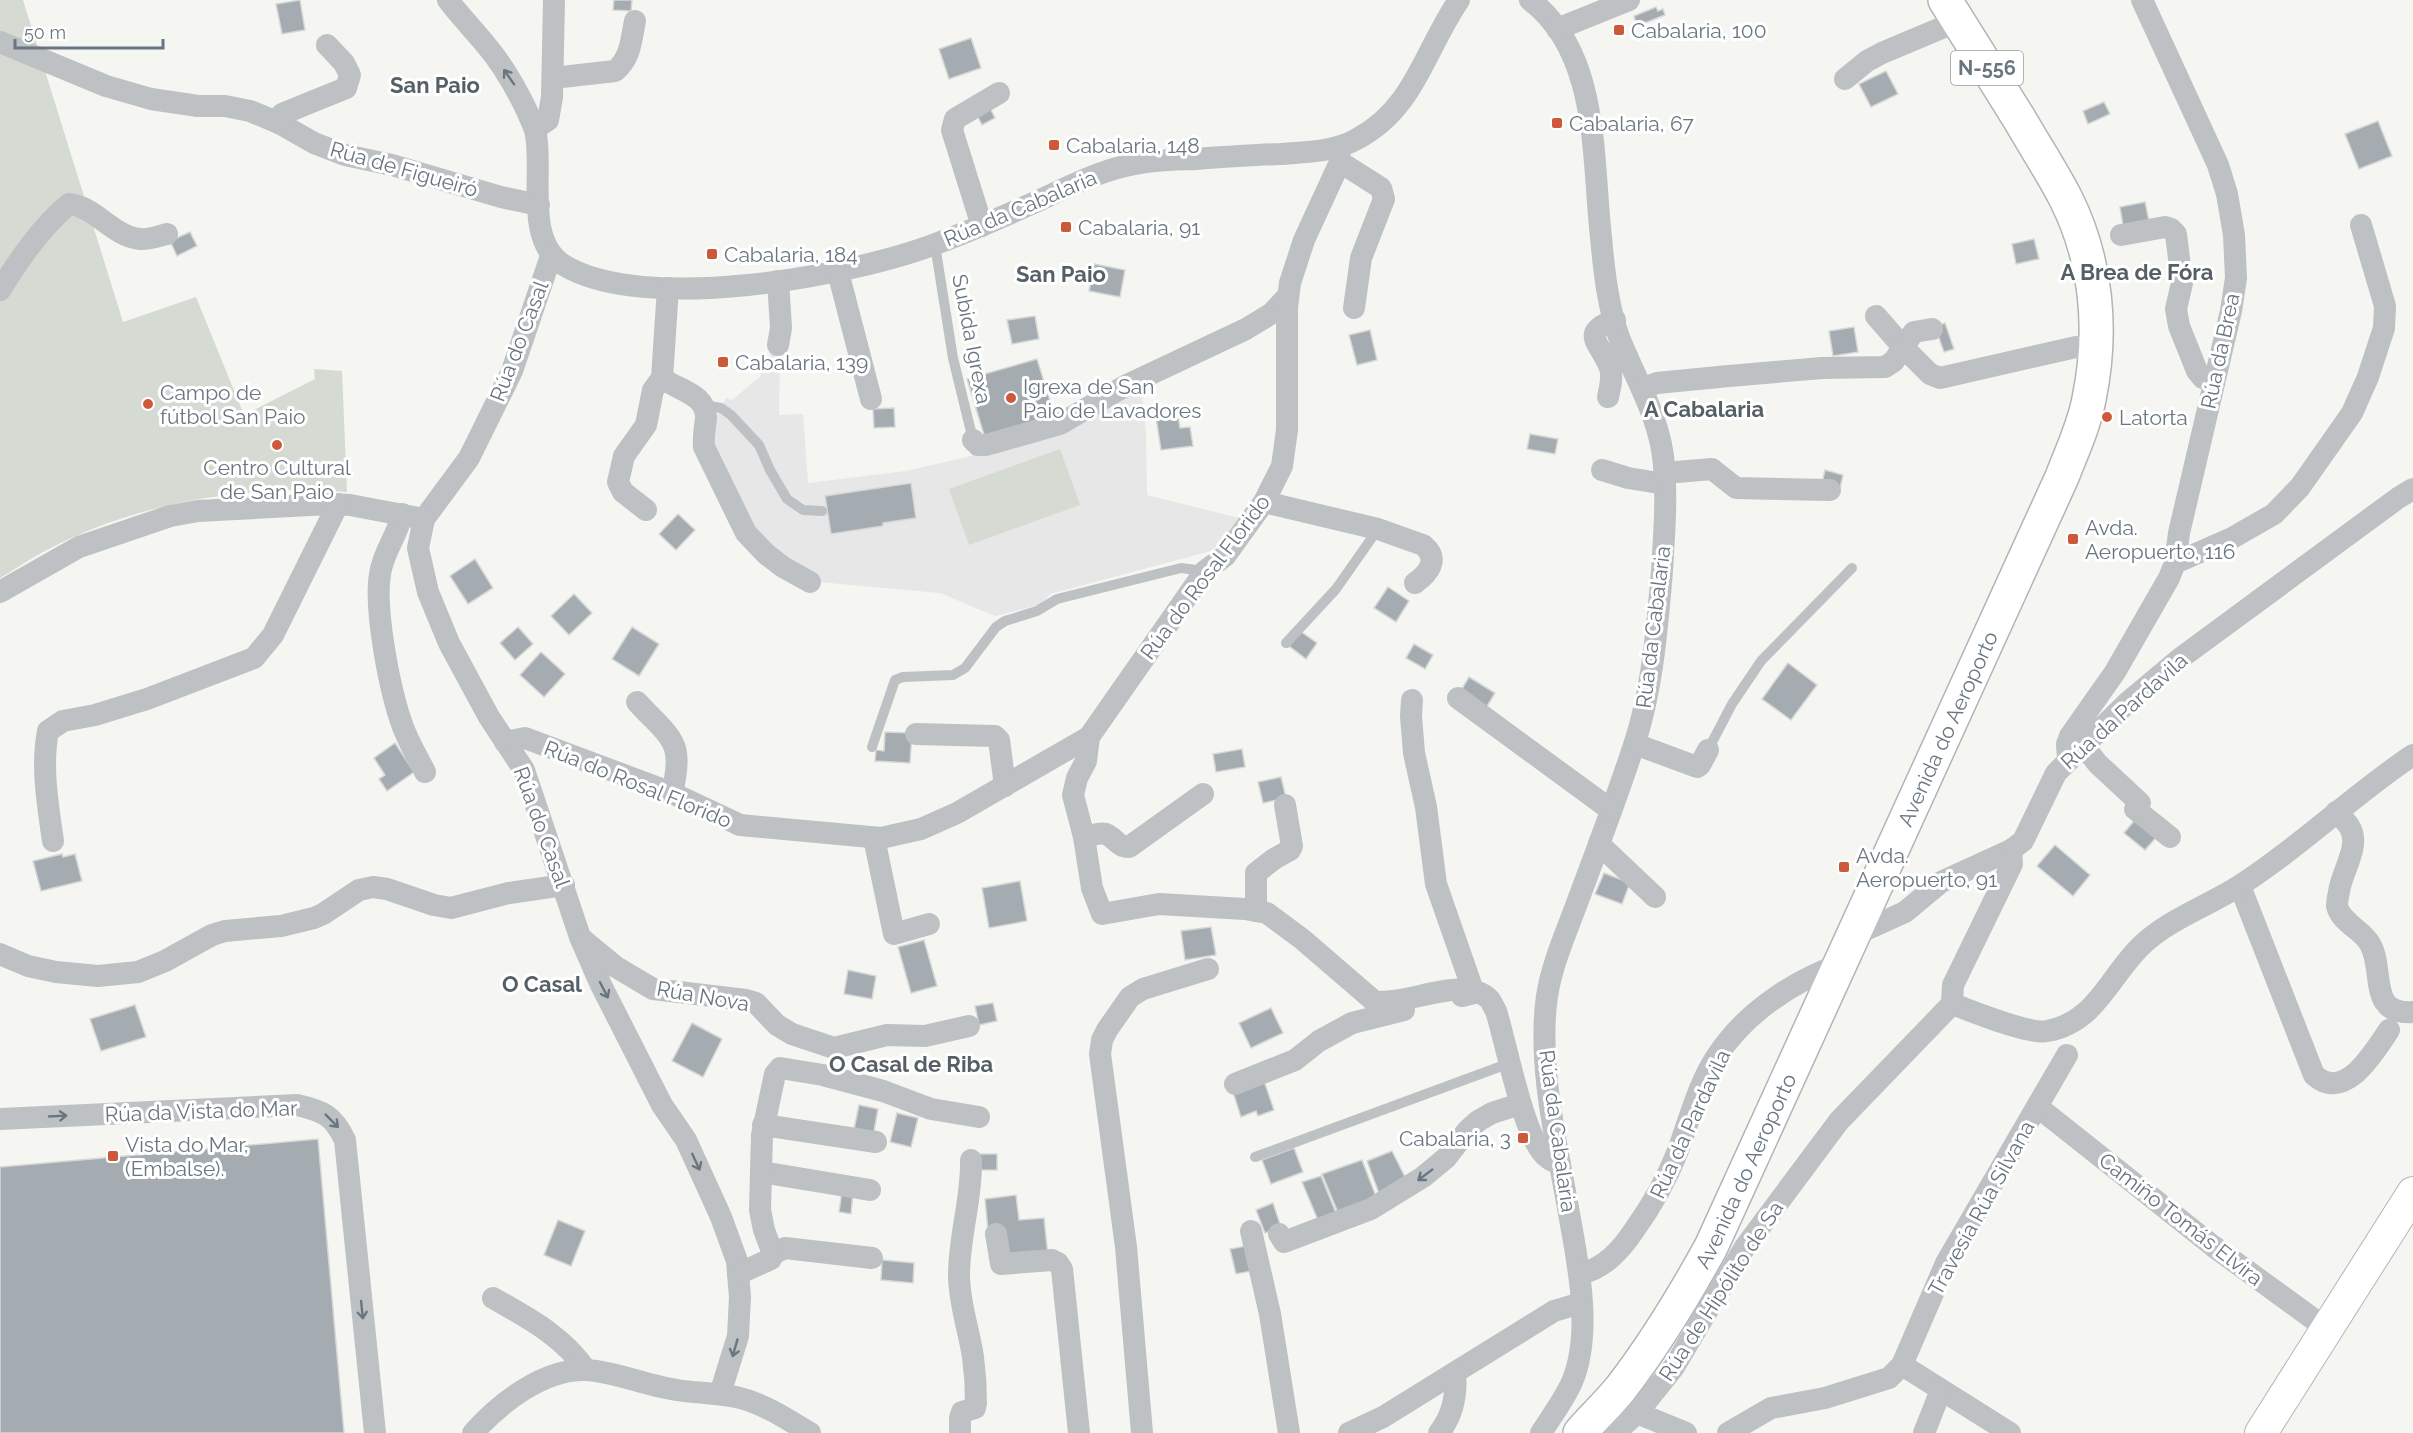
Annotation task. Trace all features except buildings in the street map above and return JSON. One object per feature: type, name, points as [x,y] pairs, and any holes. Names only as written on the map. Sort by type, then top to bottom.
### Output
[{"type":"main road","name":"Avenida do Aeroporto","points":[[1580,1433],[1620,1389],[1691,1283],[1711,1247],[2062,477],[2089,401],[2096,348],[2095,295],[2086,253],[2066,200],[1951,10]]},
{"type":"main road","points":[[2261,1433],[2413,1193]]},
{"type":"street","name":"Rúa do Casal","points":[[448,0],[460,17],[487,46],[516,88],[535,129],[540,154],[539,224],[544,243],[552,256],[512,370],[469,458],[424,519],[418,548],[428,592],[449,643],[489,717],[524,770],[580,937],[601,985],[662,1105],[686,1140],[721,1217],[736,1262],[740,1297],[738,1336],[720,1394]]},
{"type":"street","points":[[535,129],[548,120],[552,97],[554,0]]},
{"type":"street","name":"Rúa da Cabalaria","points":[[552,256],[572,268],[605,280],[648,287],[668,288],[778,281],[838,272],[882,262],[935,245],[1074,184],[1124,166],[1162,159],[1304,152],[1340,154],[1396,110],[1459,0]]},
{"type":"street","name":"Rúa da Cabalaria","points":[[1530,0],[1557,29],[1575,63],[1587,100],[1600,236],[1615,320],[1661,443],[1665,478],[1665,521],[1656,636],[1635,744],[1560,950],[1548,995],[1545,1034],[1547,1069],[1560,1164],[1580,1274],[1581,1303],[1579,1357],[1572,1382],[1541,1433]]},
{"type":"street","points":[[1557,29],[1629,0]]},
{"type":"street","name":"Rúa da Brea","points":[[2076,752],[2067,744],[2070,736],[2115,672],[2169,578],[2175,563],[2179,532],[2231,312],[2236,278],[2234,236],[2227,194],[2218,165],[2142,0]]},
{"type":"street","points":[[1845,79],[1867,61],[1951,10]]},
{"type":"street","points":[[553,78],[615,71],[623,64],[628,54],[635,21]]},
{"type":"street","name":"Rúa de Figueiró","points":[[0,42],[106,86],[151,99],[198,106],[225,106],[250,111],[279,123],[314,143],[345,155],[392,165],[539,205]]},
{"type":"street","points":[[279,123],[282,114],[346,88],[350,75],[344,63],[327,45]]},
{"type":"street","points":[[981,226],[952,130],[955,120],[999,93]]},
{"type":"street","points":[[1340,154],[1384,193],[1384,199],[1361,258],[1354,308]]},
{"type":"street","name":"Rúa do Rosal Florido","points":[[506,742],[525,738],[672,793],[740,825],[881,838],[921,829],[957,813],[1089,737],[1205,572],[1225,556],[1264,502],[1282,465],[1287,430],[1290,284],[1304,240],[1340,154]]},
{"type":"street","points":[[0,290],[15,266],[55,216],[69,204],[79,205],[124,236],[142,240],[167,234]]},
{"type":"street","points":[[2175,563],[2232,538],[2274,514],[2300,487],[2352,413],[2368,377],[2384,328],[2385,306],[2361,225]]},
{"type":"street","points":[[2121,235],[2165,227],[2176,234],[2182,283],[2176,309],[2179,326],[2197,371],[2203,378],[2214,382]]},
{"type":"street","points":[[838,272],[871,399]]},
{"type":"street","points":[[778,281],[781,328],[778,345]]},
{"type":"street","points":[[646,510],[623,492],[618,482],[624,456],[646,425],[653,390],[662,378],[668,288]]},
{"type":"street","points":[[973,440],[978,445],[986,445],[1060,424],[1125,386],[1246,329],[1272,313],[1288,296]]},
{"type":"street","points":[[1876,316],[1930,374],[1940,378],[2076,347],[2096,348]]},
{"type":"street","points":[[1608,397],[1610,369],[1594,338],[1598,326],[1615,320]]},
{"type":"street","points":[[1642,388],[1657,383],[1729,375],[1822,368],[1885,367],[1893,361],[1914,332],[1932,329]]},
{"type":"street","points":[[662,378],[671,385],[698,397],[705,405],[704,447],[746,533],[766,554],[783,567],[810,582]]},
{"type":"street","points":[[1602,470],[1628,478],[1665,478],[1712,469],[1736,488],[1830,490]]},
{"type":"street","name":"Rúa da Pardavila","points":[[1580,1274],[1592,1272],[1619,1252],[1657,1198],[1716,1057],[1736,1031],[1762,1008],[1905,912],[1941,882],[2011,850],[2023,841],[2056,773],[2127,703],[2182,657],[2413,489]]},
{"type":"street","points":[[1264,502],[1378,530],[1423,545],[1428,549],[1433,561],[1430,568],[1415,583]]},
{"type":"street","points":[[0,592],[79,547],[170,516],[198,510],[338,504],[424,519]]},
{"type":"street","points":[[53,842],[47,795],[45,745],[48,732],[63,721],[95,715],[147,699],[254,658],[273,635],[338,504]]},
{"type":"street","points":[[402,514],[399,530],[384,558],[379,575],[381,622],[392,690],[404,729],[425,772]]},
{"type":"street","points":[[1458,698],[1611,810]]},
{"type":"street","points":[[1412,700],[1414,753],[1426,807],[1436,884],[1474,993]]},
{"type":"street","points":[[637,702],[674,742],[678,755],[678,770],[672,793]]},
{"type":"street","points":[[916,734],[995,736],[999,740],[1005,786]]},
{"type":"street","points":[[1089,737],[1086,761],[1077,778],[1073,795],[1084,837],[1092,888],[1102,914],[1159,904],[1267,913],[1295,933],[1374,1000],[1386,1003],[1454,989],[1488,998],[1496,1011],[1520,1104],[1541,1151],[1547,1158],[1560,1164]]},
{"type":"street","points":[[1635,744],[1697,767],[1708,750]]},
{"type":"street","points":[[2076,752],[2098,764],[2140,803],[2135,809],[2170,837]]},
{"type":"street","points":[[2011,850],[2012,864],[1953,985],[1952,1004],[2000,1022],[2045,1032],[2071,1024],[2097,1004],[2140,946],[2156,934],[2240,886],[2413,755]]},
{"type":"street","points":[[1084,837],[1102,833],[1118,844],[1129,847],[1203,794]]},
{"type":"street","points":[[1256,911],[1256,873],[1290,850],[1292,846],[1285,805]]},
{"type":"street","points":[[2336,812],[2351,828],[2353,847],[2340,881],[2337,906],[2347,921],[2370,942],[2380,990],[2387,1006],[2397,1011],[2413,1012]]},
{"type":"street","points":[[874,838],[894,933],[929,924]]},
{"type":"street","points":[[1599,844],[1655,897]]},
{"type":"street","points":[[0,954],[28,966],[56,972],[98,976],[138,972],[165,961],[212,935],[225,931],[281,926],[314,918],[359,890],[373,887],[452,908],[509,893],[564,885]]},
{"type":"street","points":[[2240,886],[2314,1075],[2329,1083],[2356,1074],[2389,1030]]},
{"type":"street","name":"Rúa Nova","points":[[580,937],[616,967],[652,989],[756,1003],[777,1025],[792,1034],[824,1046],[842,1047],[860,1040],[887,1035],[925,1036],[969,1026]]},
{"type":"street","points":[[1142,1433],[1126,1247],[1100,1054],[1102,1040],[1130,997],[1143,989],[1208,969]]},
{"type":"street","points":[[1235,1084],[1295,1060],[1319,1041],[1352,1023],[1474,993]]},
{"type":"street","name":"Rúa de Hipólito de Sa","points":[[1615,1433],[1637,1413],[1674,1367],[1744,1247],[1839,1121],[1952,1004]]},
{"type":"street","name":"Travesía Rúa Silvana","points":[[1902,1365],[1946,1263],[2067,1055]]},
{"type":"street","points":[[773,1254],[764,1230],[760,1210],[763,1125],[775,1074],[780,1068],[823,1075],[883,1091],[931,1108],[979,1117]]},
{"type":"street","points":[[1279,1234],[1284,1242],[1371,1209],[1423,1177],[1446,1158],[1478,1120],[1520,1104]]},
{"type":"street","name":"Rúa da Vista do Mar","points":[[0,1119],[297,1105],[321,1110],[337,1123],[345,1140],[375,1433]]},
{"type":"street","name":"Camiño Tomás Elvira","points":[[2038,1107],[2214,1246],[2327,1329]]},
{"type":"street","points":[[763,1125],[876,1142]]},
{"type":"street","points":[[960,1433],[960,1418],[963,1412],[975,1408],[976,1403],[973,1356],[965,1325],[959,1277],[960,1246],[971,1178],[971,1160]]},
{"type":"street","points":[[762,1172],[870,1190]]},
{"type":"street","points":[[1251,1231],[1270,1314],[1289,1433]]},
{"type":"street","points":[[996,1234],[1001,1264],[1052,1260],[1062,1269],[1079,1433]]},
{"type":"street","points":[[738,1274],[771,1259],[773,1254],[785,1248],[872,1258]]},
{"type":"street","points":[[493,1298],[560,1340],[586,1370]]},
{"type":"street","points":[[1349,1433],[1383,1417],[1554,1311],[1581,1303]]},
{"type":"street","points":[[1728,1433],[1771,1408],[1825,1398],[1889,1378],[1902,1365],[2010,1433]]},
{"type":"street","points":[[474,1433],[492,1412],[515,1395],[537,1383],[586,1370],[676,1390],[739,1398],[785,1416],[810,1433]]},
{"type":"street","points":[[1440,1433],[1450,1419],[1456,1389],[1455,1373]]},
{"type":"street","points":[[1924,1433],[1941,1390]]},
{"type":"street","points":[[1637,1413],[1686,1433]]},
{"type":"lane","name":"Subida Igrexa","points":[[935,245],[953,357],[973,440]]},
{"type":"lane","points":[[705,405],[721,408],[731,415],[759,445],[787,499],[803,510],[822,511]]},
{"type":"lane","points":[[1286,643],[1336,589],[1378,530]]},
{"type":"lane","points":[[872,747],[895,680],[903,677],[953,675],[965,668],[996,627],[1005,621],[1037,611],[1057,599],[1181,568],[1205,572]]},
{"type":"lane","points":[[1708,750],[1732,704],[1761,661],[1852,568]]},
{"type":"lane","points":[[1255,1156],[1510,1063]]},
{"type":"shaded area","points":[[0,0],[23,0],[123,322],[196,297],[244,415],[315,379],[314,369],[342,371],[347,492],[269,491],[191,501],[152,509],[78,535],[43,552],[0,578]]},
{"type":"shaded area","points":[[771,352],[780,355],[779,415],[803,414],[808,483],[906,471],[1061,431],[1141,386],[1146,434],[1147,495],[1239,518],[1220,544],[1211,551],[1050,594],[1042,604],[995,616],[940,593],[818,582],[789,563],[756,529],[711,445],[710,429],[726,398],[732,400],[760,377]]},
{"type":"shaded area","points":[[1060,449],[1080,505],[969,545],[949,489]]},
{"type":"place","name":"Cabalaria, 100","points":[[1619,30]]},
{"type":"place","name":"Cabalaria, 67","points":[[1557,123]]},
{"type":"place","name":"Cabalaria, 148","points":[[1054,145]]},
{"type":"place","name":"Cabalaria, 91","points":[[1066,227]]},
{"type":"place","name":"Cabalaria, 184","points":[[712,254]]},
{"type":"place","name":"Cabalaria, 139","points":[[723,362]]},
{"type":"place","name":"Igrexa de San Paio de Lavadores","points":[[1011,398]]},
{"type":"place","name":"Campo de fútbol San Paio","points":[[148,404]]},
{"type":"place","name":"Latorta","points":[[2107,417]]},
{"type":"place","name":"Centro Cultural de San Paio","points":[[277,445]]},
{"type":"place","name":"Avda. Aeropuerto, 116","points":[[2073,539]]},
{"type":"place","name":"Avda. Aeropuerto, 91","points":[[1844,867]]},
{"type":"place","name":"Cabalaria, 3","points":[[1523,1138]]},
{"type":"place","name":"Vista do Mar, (Embalse).","points":[[113,1156]]},
{"type":"district","name":"San Paio","points":[[435,85]]},
{"type":"district","name":"A Brea de Fóra","points":[[2137,272]]},
{"type":"district","name":"San Paio","points":[[1061,274]]},
{"type":"district","name":"A Cabalaria","points":[[1704,409]]},
{"type":"district","name":"O Casal","points":[[542,984]]},
{"type":"district","name":"O Casal de Riba","points":[[911,1064]]}]
